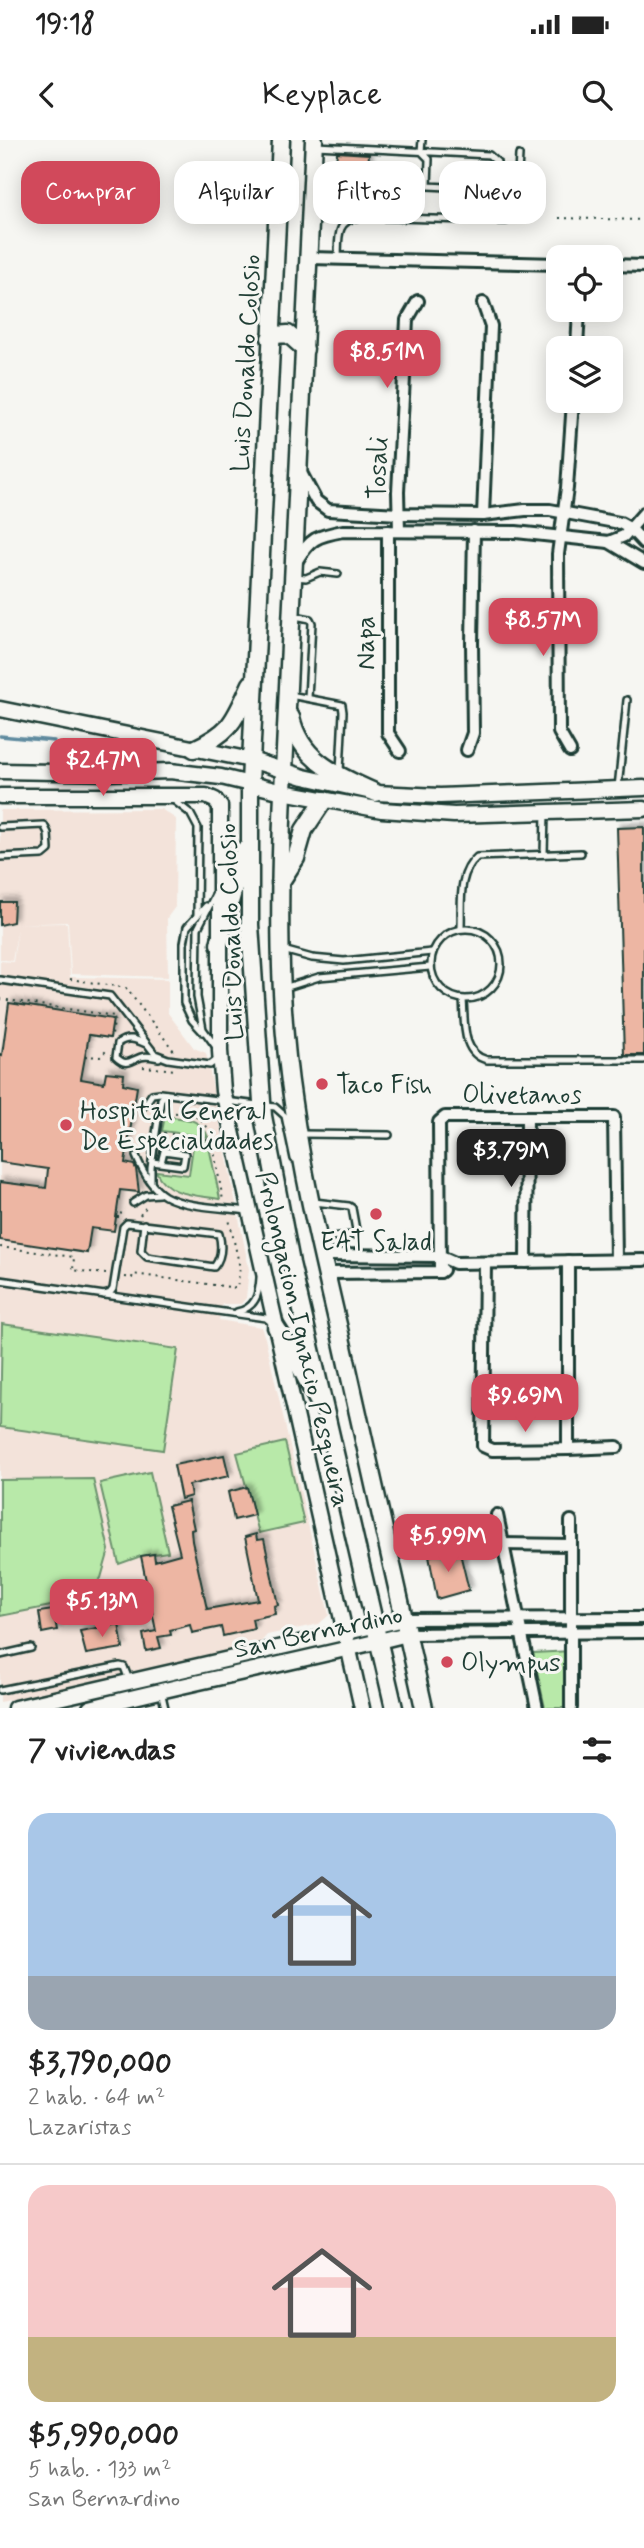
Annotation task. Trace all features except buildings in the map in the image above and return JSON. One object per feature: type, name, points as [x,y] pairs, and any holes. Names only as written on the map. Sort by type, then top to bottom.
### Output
[{"type":"main road","name":"Luis Donaldo Colosio","points":[[281,140],[250,783],[250,925],[262,1104],[291,1263],[394,1708]]},
{"type":"main road","name":"Luis Donaldo Colosio","points":[[314,143],[283,792],[280,883],[282,990],[292,1103],[319,1238],[424,1708]]},
{"type":"main road","points":[[270,338],[288,334],[305,349]]},
{"type":"main road","points":[[194,749],[224,733],[235,719],[255,675]]},
{"type":"main road","points":[[287,696],[297,738],[317,762],[376,793]]},
{"type":"main road","points":[[280,883],[296,858],[304,830],[324,800]]},
{"type":"main road","points":[[219,944],[250,824]]},
{"type":"main road","points":[[276,1327],[327,1416]]},
{"type":"street","points":[[310,258],[546,264]]},
{"type":"street","points":[[623,265],[644,266]]},
{"type":"street","name":"Tosali","points":[[393,531],[398,514],[407,320],[418,301]]},
{"type":"street","points":[[483,303],[491,326],[483,514]]},
{"type":"street","points":[[570,751],[559,732],[559,536],[564,513],[572,413]]},
{"type":"street","points":[[298,465],[316,502],[328,510],[398,514],[483,514],[525,510],[564,513],[620,523],[631,529],[644,543]]},
{"type":"street","points":[[609,542],[624,536],[644,513]]},
{"type":"street","points":[[295,569],[305,548],[319,536],[343,531],[474,531],[559,536],[609,542],[644,563]]},
{"type":"street","name":"Napa","points":[[393,531],[388,733],[400,751]]},
{"type":"street","points":[[467,750],[473,733],[471,643],[474,531]]},
{"type":"street","points":[[0,709],[251,760],[376,793],[439,796],[644,789]]},
{"type":"street","points":[[0,771],[170,771],[250,783],[283,792],[382,810],[454,815],[644,809]]},
{"type":"street","points":[[76,795],[110,773]]},
{"type":"street","points":[[618,789],[644,802]]},
{"type":"street","points":[[592,811],[603,805],[618,789]]},
{"type":"street","points":[[0,796],[166,796]]},
{"type":"street","name":"Prolongacion Ignacio Pesqueira","points":[[166,796],[210,797],[218,803],[221,810],[220,1072],[362,1708]]},
{"type":"street","name":"Olivetanos","points":[[440,1272],[440,1119],[445,1117],[611,1116],[615,1119],[617,1260]]},
{"type":"street","points":[[526,1262],[527,1117]]},
{"type":"street","points":[[323,1255],[439,1256],[455,1263],[644,1260]]},
{"type":"street","points":[[568,1261],[568,1449]]},
{"type":"street","points":[[485,1262],[483,1446],[492,1450],[617,1447]]},
{"type":"street","points":[[327,1272],[440,1272],[455,1263]]},
{"type":"street","points":[[496,1515],[537,1708]]},
{"type":"street","points":[[571,1521],[571,1708]]},
{"type":"street","points":[[502,1544],[571,1545]]},
{"type":"street","name":"San Bernardino","points":[[90,1708],[160,1690],[349,1650],[379,1641],[405,1626],[517,1619],[644,1618]]},
{"type":"street","name":"San Bernardino","points":[[15,1708],[375,1624],[520,1632],[644,1632]]},
{"type":"lane","points":[[348,148],[349,140]]},
{"type":"lane","points":[[421,151],[422,140]]},
{"type":"lane","points":[[314,143],[348,148],[421,151],[494,158],[497,162],[496,184],[486,189],[428,186],[429,159],[421,151]]},
{"type":"lane","points":[[338,258],[339,234],[348,219],[359,217],[506,221],[513,218],[516,211],[519,155]]},
{"type":"lane","points":[[295,569],[306,578],[320,572],[338,574]]},
{"type":"lane","points":[[292,616],[310,619],[312,623],[308,698]]},
{"type":"lane","points":[[287,696],[342,705],[344,712],[340,775]]},
{"type":"lane","points":[[618,789],[627,700]]},
{"type":"lane","points":[[166,796],[190,813],[198,828],[197,997],[199,1018],[208,1038]]},
{"type":"lane","points":[[544,854],[545,813]]},
{"type":"lane","points":[[0,827],[44,825],[48,833],[49,850],[43,855],[0,857]]},
{"type":"lane","points":[[461,929],[463,878],[467,866],[477,857],[581,853]]},
{"type":"lane","points":[[198,928],[220,886]]},
{"type":"lane","points":[[144,1041],[123,1039],[115,1050],[116,1057],[121,1062],[128,1063],[140,1058],[163,1058],[210,1065],[217,1061],[220,1051],[192,1020],[184,1003],[183,992],[184,935],[197,914],[212,902]]},
{"type":"lane","points":[[461,929],[472,929],[491,938],[501,957],[498,979],[492,988],[474,999],[463,1000],[444,993],[432,977],[430,967],[432,952],[439,941],[449,933],[461,929]]},
{"type":"lane","points":[[280,950],[312,958],[344,961],[432,952]]},
{"type":"lane","points":[[344,961],[344,975]]},
{"type":"lane","points":[[282,990],[306,980],[430,967]]},
{"type":"lane","points":[[0,980],[110,996],[155,1054],[163,1058]]},
{"type":"lane","points":[[463,1000],[469,1048],[478,1058],[644,1060]]},
{"type":"lane","points":[[140,1058],[144,1041]]},
{"type":"lane","points":[[144,1106],[152,1094],[166,1094],[275,1107],[285,1116],[297,1171],[312,1199],[352,1208],[356,1230],[354,1235],[319,1238]]},
{"type":"lane","points":[[152,1184],[152,1162],[161,1099],[166,1094]]},
{"type":"lane","points":[[299,1135],[389,1135]]},
{"type":"lane","points":[[152,1162],[183,1166],[185,1154],[164,1151],[162,1163]]},
{"type":"lane","points":[[136,1156],[152,1184],[164,1196]]},
{"type":"lane","points":[[133,1203],[151,1193],[183,1202],[250,1211]]},
{"type":"lane","points":[[104,1295],[113,1289],[123,1227],[127,1223],[144,1224],[219,1234],[221,1247],[217,1263],[214,1267],[146,1258],[141,1251],[144,1224]]},
{"type":"lane","points":[[233,1313],[247,1310],[257,1297],[261,1261]]},
{"type":"lane","points":[[0,1280],[266,1318],[276,1327]]},
{"type":"lane","points":[[113,1289],[120,1297]]},
{"type":"lane","points":[[0,1655],[31,1648]]},
{"type":"lane","points":[[0,1690],[120,1666],[124,1667],[129,1681]]},
{"type":"lane","points":[[160,1690],[165,1708]]},
{"type":"path","points":[[559,218],[644,220]]},
{"type":"path","points":[[70,979],[127,988],[175,1051]]},
{"type":"path","points":[[0,999],[115,1016],[112,1040]]},
{"type":"path","points":[[85,1056],[100,1057],[109,1047]]},
{"type":"path","points":[[163,1111],[200,1117],[209,1128],[224,1202]]},
{"type":"path","points":[[159,1132],[212,1140]]},
{"type":"shaded area","points":[[161,809],[176,819],[175,907],[167,918],[168,977],[71,974],[68,922],[17,924],[67,923],[70,977],[168,979],[168,1013],[194,1048],[206,1053],[249,1269],[246,1298],[241,1304],[222,1304],[219,1320],[261,1327],[329,1615],[319,1624],[267,1635],[259,1644],[0,1702],[0,961],[13,962],[18,928],[12,961],[0,959],[0,810]]},
{"type":"green space","points":[[165,1116],[196,1122],[208,1137],[162,1131]]},
{"type":"green space","points":[[194,1139],[208,1142],[220,1199],[175,1190],[161,1179],[156,1171],[189,1175]]},
{"type":"green space","points":[[2,1324],[178,1349],[163,1450],[0,1427]]},
{"type":"green space","points":[[285,1442],[304,1523],[259,1533],[237,1453]]},
{"type":"green space","points":[[150,1472],[168,1552],[141,1556],[119,1564],[100,1483]]},
{"type":"green space","points":[[93,1479],[109,1550],[101,1578],[89,1592],[71,1602],[0,1616],[0,1480]]},
{"type":"green space","points":[[571,1651],[569,1708],[545,1708],[533,1653]]},
{"type":"waterway","points":[[0,736],[54,741]]},
{"type":"place","name":"Taco Fish","points":[[322,1084]]},
{"type":"place","name":"Hospital General De Especialidades","points":[[66,1125]]},
{"type":"place","name":"EAT Salad","points":[[376,1214]]},
{"type":"place","name":"Olympus","points":[[447,1662]]}]
